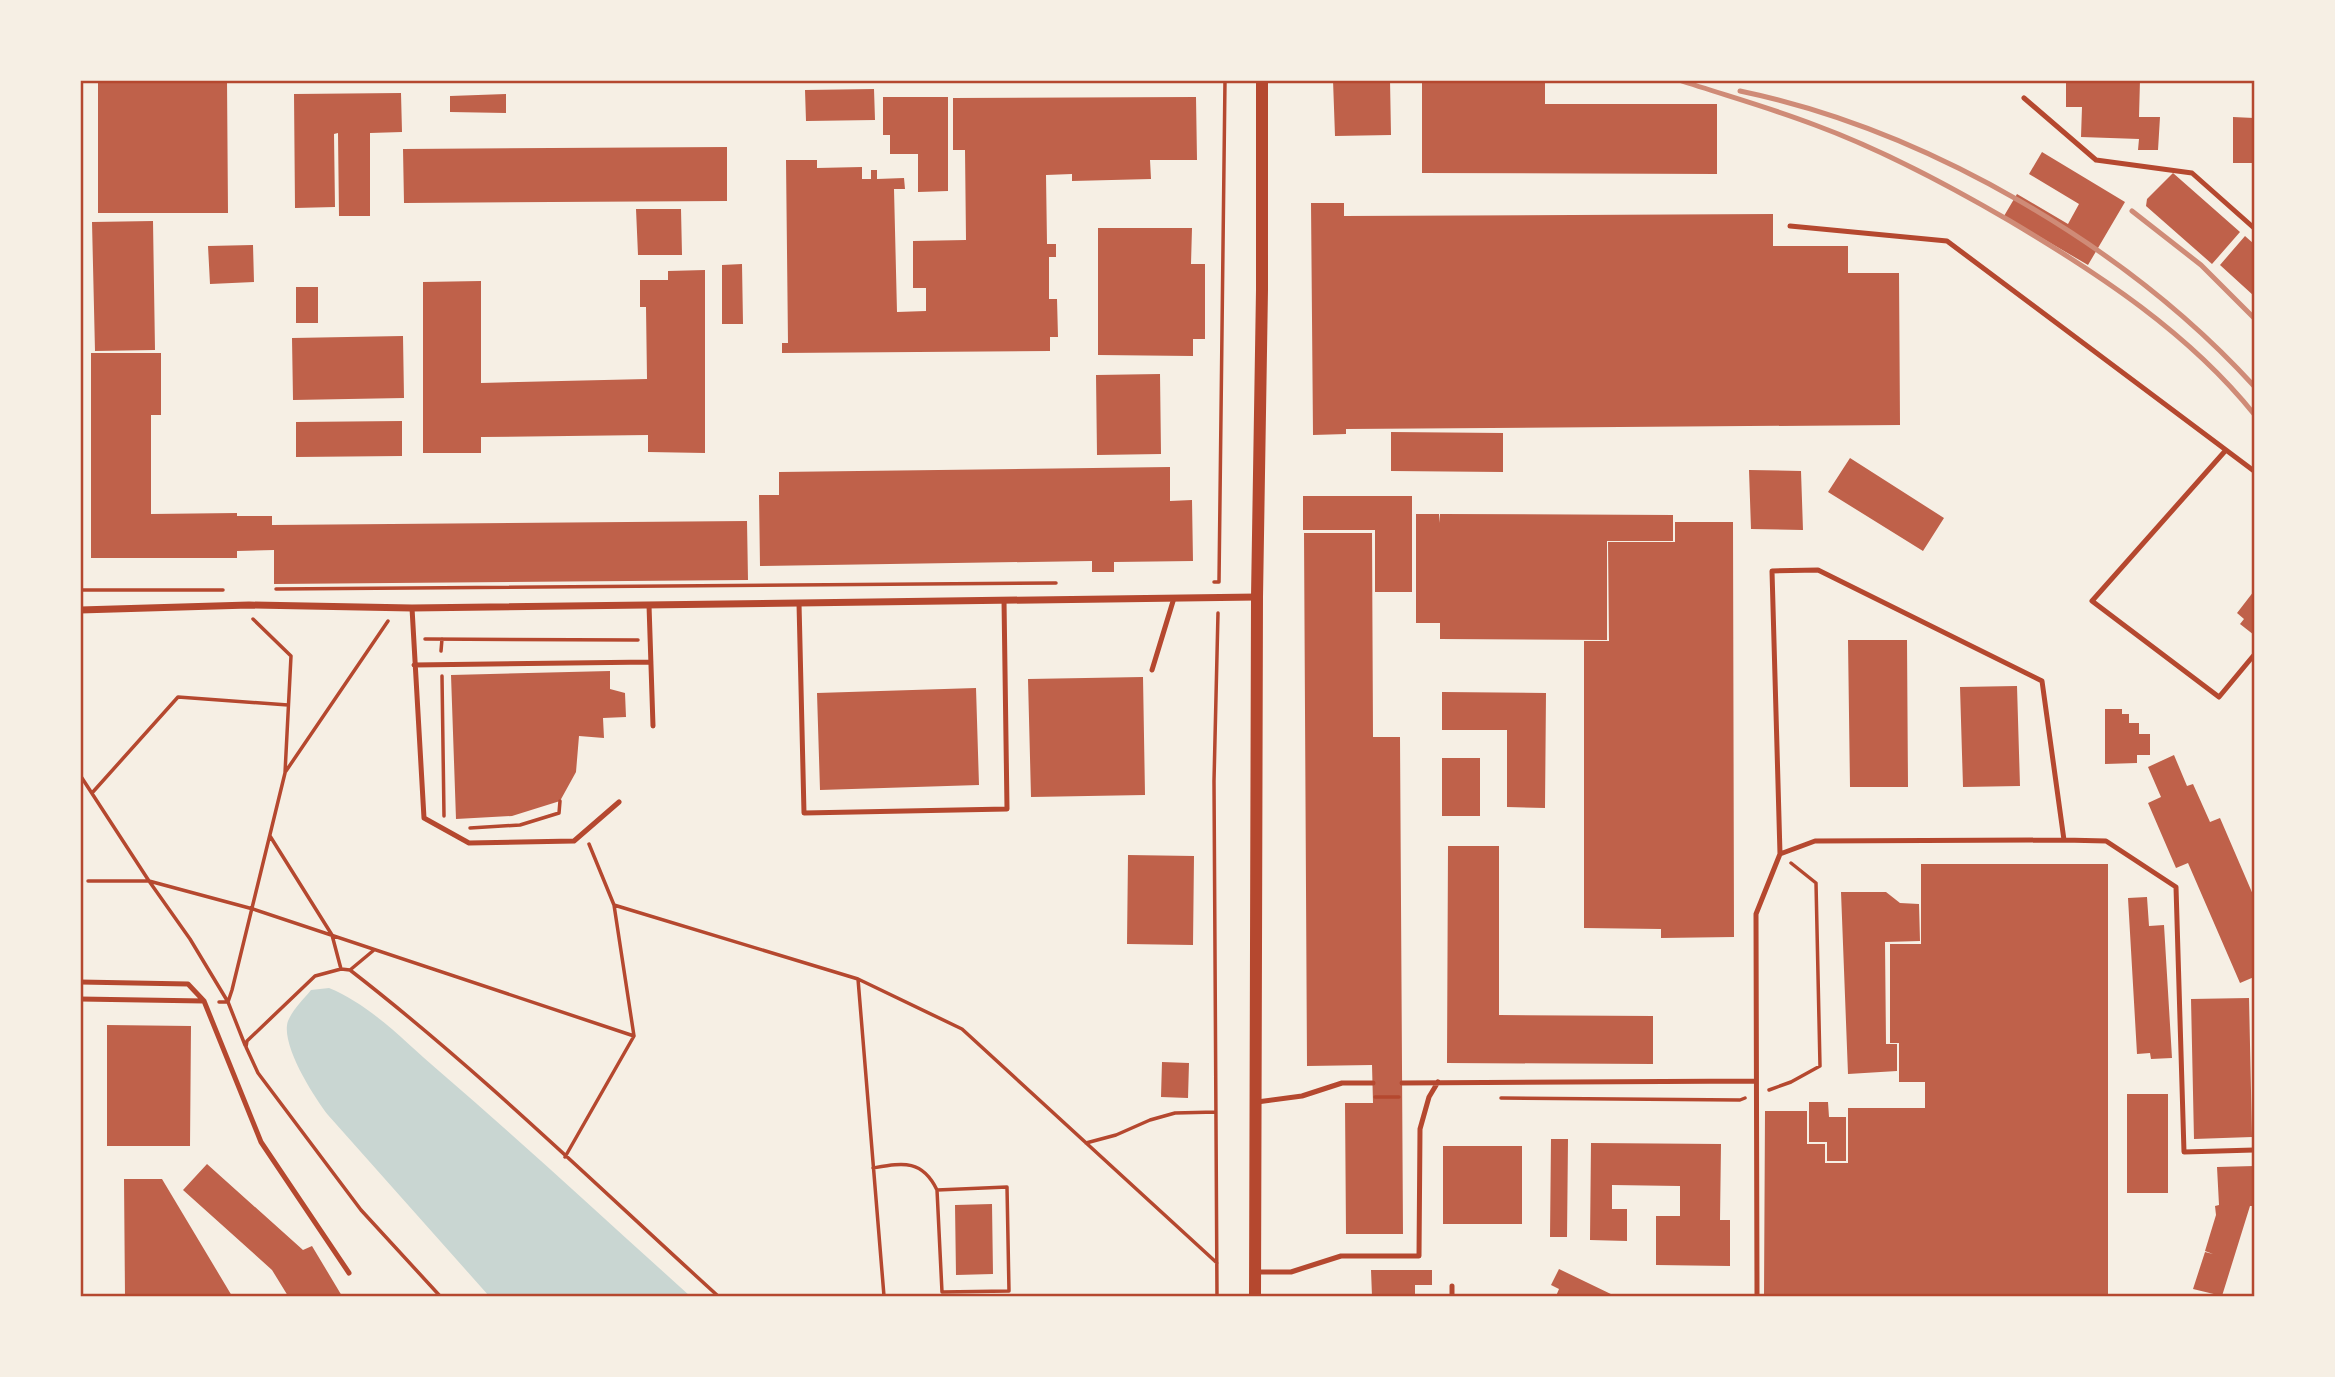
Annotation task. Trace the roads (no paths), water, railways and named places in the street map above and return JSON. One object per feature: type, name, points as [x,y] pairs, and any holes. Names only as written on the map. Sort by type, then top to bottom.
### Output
[{"type":"street","points":[[1255,1297],[1254,1102],[1262,80]]},
{"type":"street","points":[[80,610],[248,605],[412,608],[1257,597]]},
{"type":"lane","points":[[2024,98],[2096,160],[2192,173],[2255,228]]},
{"type":"lane","points":[[1790,226],[1947,241],[2255,471]]},
{"type":"lane","points":[[2226,450],[2091,601],[2218,696],[2255,655]]},
{"type":"lane","points":[[1756,1297],[1756,914],[1780,854],[1772,571],[1818,570],[2042,681],[2064,840]]},
{"type":"lane","points":[[1152,670],[1174,598]]},
{"type":"lane","points":[[799,603],[804,813],[1007,809],[1004,600]]},
{"type":"lane","points":[[649,605],[653,726]]},
{"type":"lane","points":[[412,608],[424,818],[469,843],[574,841],[619,802]]},
{"type":"lane","points":[[414,665],[651,662]]},
{"type":"lane","points":[[1780,854],[1815,841],[2106,841],[2176,887],[2184,1152],[2255,1150]]},
{"type":"lane","points":[[80,982],[188,984],[204,1002],[261,1142],[349,1273]]},
{"type":"lane","points":[[80,999],[204,1002]]},
{"type":"lane","points":[[1402,1083],[1756,1081]]},
{"type":"lane","points":[[1255,1272],[1291,1272],[1341,1256],[1419,1256],[1420,1129],[1429,1097],[1438,1082]]},
{"type":"lane","points":[[1254,1102],[1302,1096],[1342,1083],[1373,1083]]},
{"type":"lane","points":[[1452,1286],[1452,1297]]},
{"type":"railway","points":[[1679,80],[1798,119],[1865,145],[1939,181],[2010,221],[2077,262],[2172,331],[2229,385],[2254,414]]},
{"type":"railway","points":[[1740,91],[1811,109],[1881,134],[1951,165],[2019,201],[2084,241],[2146,286],[2203,335],[2254,386]]},
{"type":"railway","points":[[2132,211],[2201,265],[2254,318]]}]
